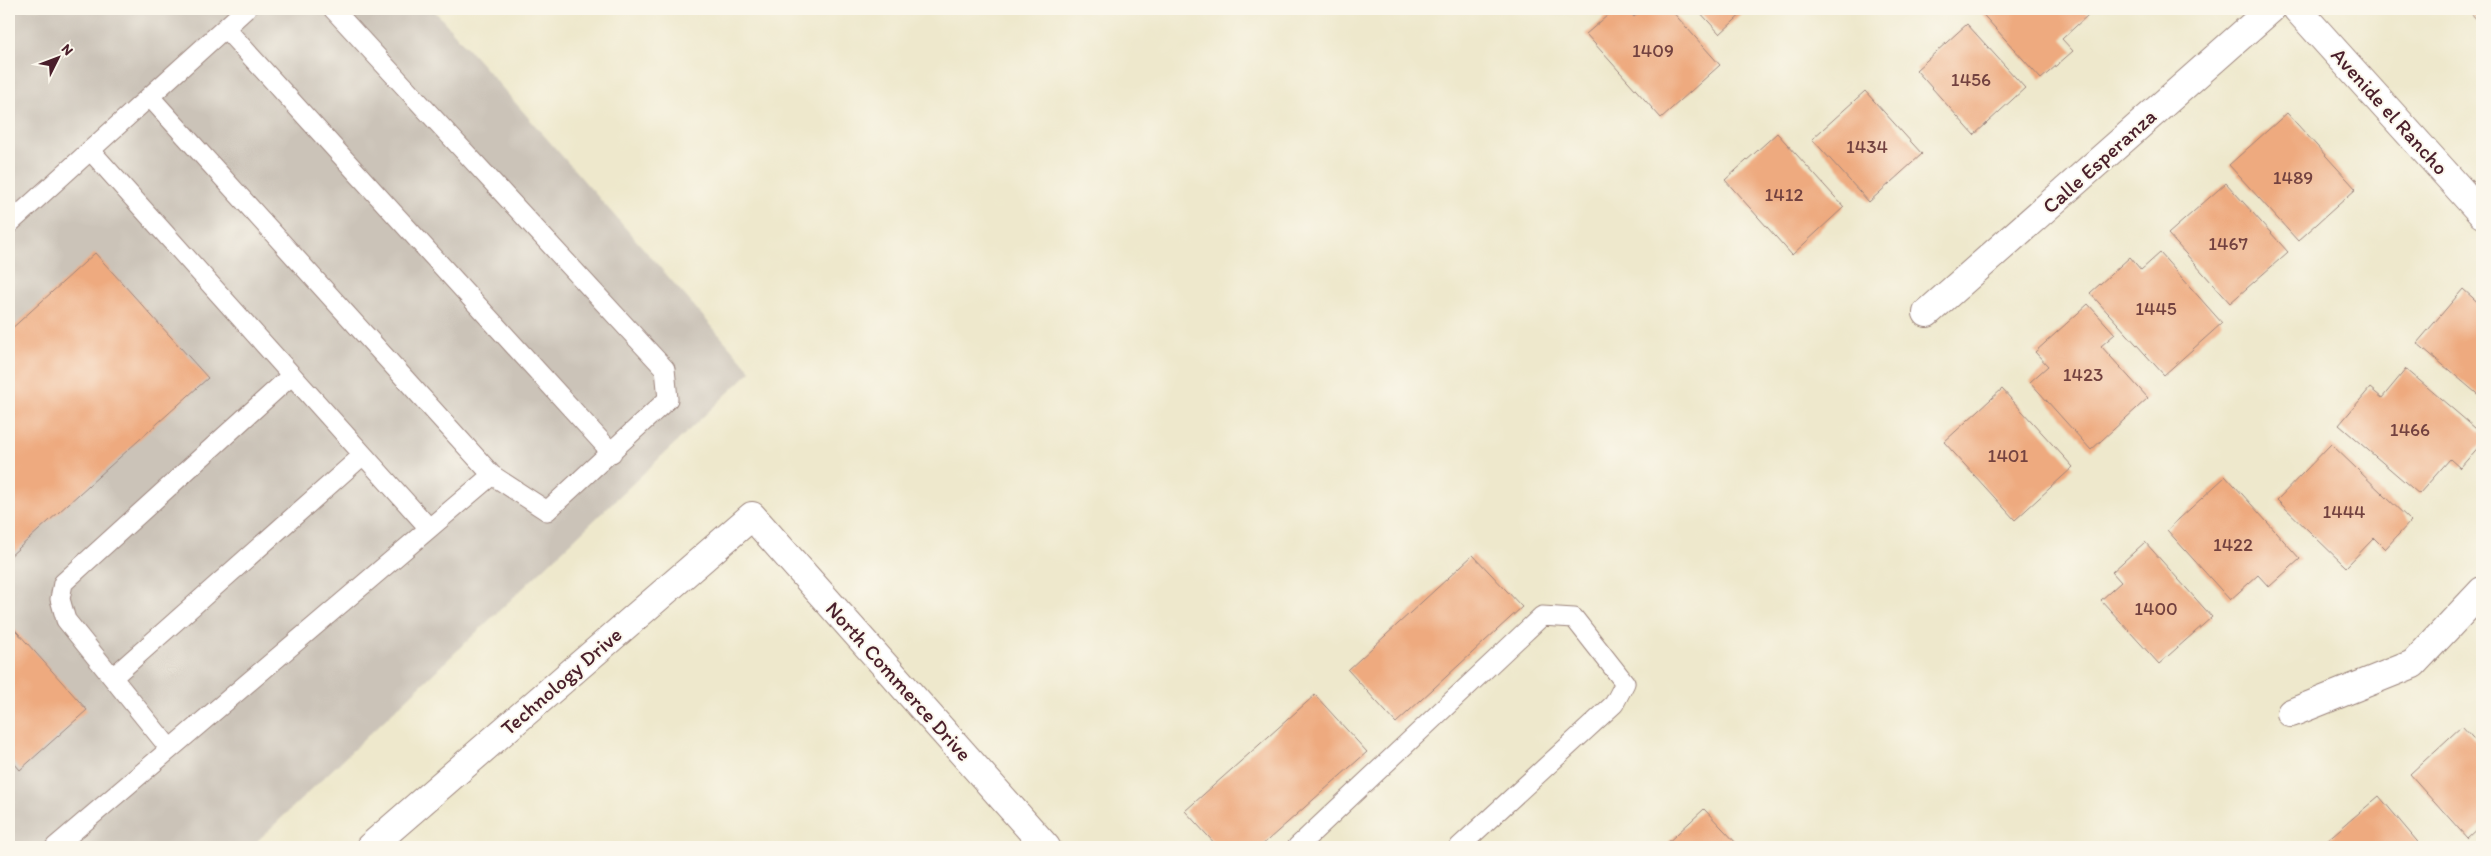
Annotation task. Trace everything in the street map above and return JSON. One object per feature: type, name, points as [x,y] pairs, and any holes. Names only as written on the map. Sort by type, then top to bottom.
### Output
[{"type":"street","name":"Calle Esperanza","points":[[1927,313],[2271,9]]},
{"type":"street","name":"Avenide el Rancho","points":[[2297,9],[2482,214]]},
{"type":"street","name":"Technology Drive","points":[[370,847],[752,516]]},
{"type":"street","name":"North Commerce Drive","points":[[752,516],[1046,847]]},
{"type":"street","points":[[2290,712],[2413,664],[2482,591]]},
{"type":"lane","points":[[9,224],[246,9]]},
{"type":"lane","points":[[150,97],[492,475],[547,511],[612,453],[668,399],[665,369],[333,9]]},
{"type":"lane","points":[[225,28],[612,453]]},
{"type":"lane","points":[[90,150],[429,528]]},
{"type":"lane","points":[[170,749],[66,620],[60,599],[63,583],[292,375]]},
{"type":"lane","points":[[113,677],[363,455]]},
{"type":"lane","points":[[55,847],[492,475]]},
{"type":"lane","points":[[1297,847],[1542,616],[1574,618],[1626,683],[1614,704],[1459,847]]},
{"type":"shaded area","points":[[9,9],[433,9],[751,371],[251,847],[9,847]]},
{"type":"building","points":[[1615,9],[1627,9],[1634,17],[1643,9],[1670,9],[1720,65],[1661,118],[1586,34]]},
{"type":"building","points":[[1697,9],[1747,9],[1720,34]]},
{"type":"building","points":[[1978,9],[2082,9],[2088,15],[2062,39],[2073,51],[2041,79]]},
{"type":"building","points":[[2467,9],[2482,9],[2482,25]]},
{"type":"building","points":[[1967,24],[2025,88],[1974,135],[1916,70]]},
{"type":"building","points":[[1865,91],[1922,154],[1869,202],[1812,139]]},
{"type":"building","points":[[2287,113],[2356,189],[2298,241],[2229,165]]},
{"type":"building","points":[[1777,133],[1844,207],[1792,255],[1725,180]]},
{"type":"building","points":[[2226,183],[2288,252],[2230,303],[2168,234]]},
{"type":"building","points":[[95,253],[208,378],[9,557],[9,331]]},
{"type":"building","points":[[2160,253],[2222,323],[2164,375],[2090,293],[2130,257],[2141,270]]},
{"type":"building","points":[[2463,289],[2482,306],[2482,398],[2417,343]]},
{"type":"building","points":[[2088,304],[2115,334],[2101,346],[2148,398],[2091,450],[2030,382],[2048,366],[2035,352]]},
{"type":"building","points":[[2406,369],[2482,434],[2482,443],[2460,468],[2450,459],[2419,494],[2339,425],[2370,388],[2382,398]]},
{"type":"building","points":[[2002,389],[2073,467],[2015,520],[1944,442]]},
{"type":"building","points":[[2331,444],[2411,521],[2385,549],[2374,538],[2346,567],[2277,500]]},
{"type":"building","points":[[2226,476],[2300,559],[2269,587],[2258,575],[2230,600],[2167,530]]},
{"type":"building","points":[[2145,542],[2212,617],[2159,664],[2101,600],[2121,582],[2112,572]]},
{"type":"building","points":[[1473,555],[1522,607],[1396,723],[1348,670]]},
{"type":"building","points":[[9,623],[87,710],[20,770],[9,757]]},
{"type":"building","points":[[1315,695],[1367,752],[1260,847],[1218,847],[1185,811]]},
{"type":"building","points":[[2462,726],[2482,748],[2482,824],[2467,838],[2410,774]]},
{"type":"building","points":[[2379,796],[2422,847],[2320,846]]},
{"type":"building","points":[[1704,809],[1740,847],[1663,847]]}]
